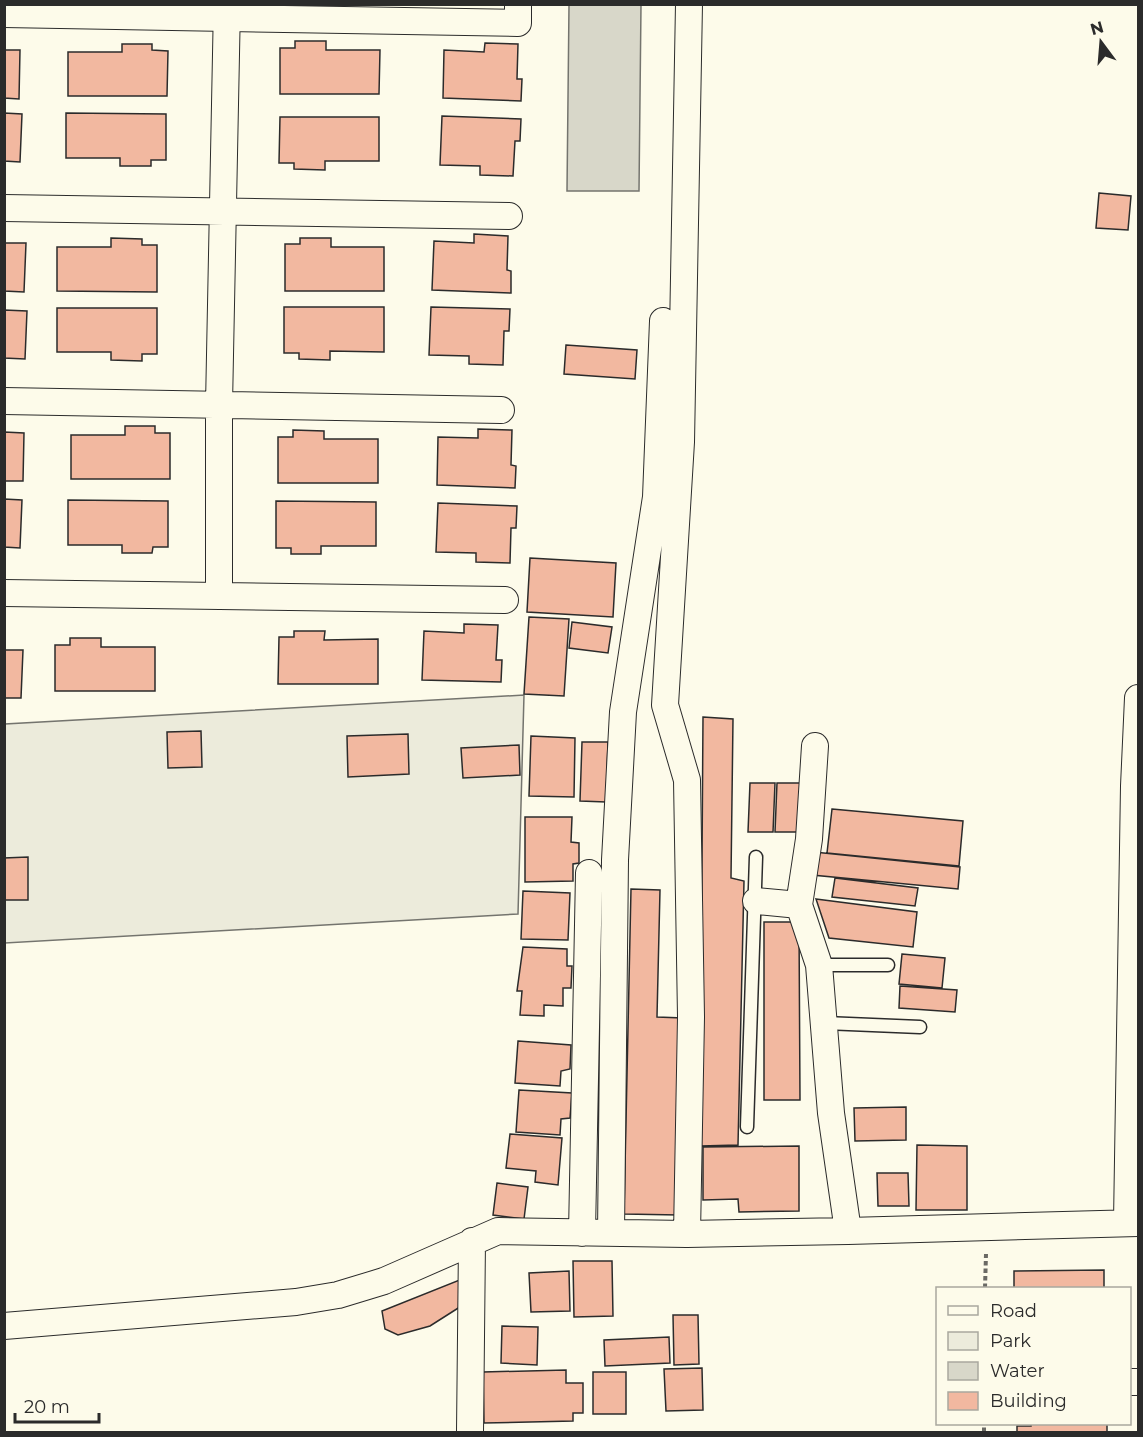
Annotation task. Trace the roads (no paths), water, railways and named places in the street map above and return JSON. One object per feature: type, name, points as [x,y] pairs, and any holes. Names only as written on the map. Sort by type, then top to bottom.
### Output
[{"type":"street","points":[[4,14],[228,11],[518,23],[518,4]]},
{"type":"street","points":[[687,1234],[691,1017],[687,780],[665,705],[681,442],[689,4]]},
{"type":"street","points":[[219,596],[219,405],[228,11]]},
{"type":"street","points":[[4,208],[509,216]]},
{"type":"street","points":[[610,1233],[615,860],[623,712],[656,498],[663,321]]},
{"type":"street","points":[[4,400],[501,410]]},
{"type":"street","points":[[4,593],[505,600]]},
{"type":"street","points":[[4,1326],[296,1302],[338,1294],[384,1281],[498,1231],[687,1234],[848,1232],[1133,1222],[1138,698]]},
{"type":"street","points":[[815,746],[809,839],[799,905],[819,965],[831,1113],[848,1232]]},
{"type":"street","points":[[582,1233],[589,873]]},
{"type":"street","points":[[756,901],[799,905]]},
{"type":"street","points":[[470,1432],[472,1241]]},
{"type":"lane","points":[[747,1127],[756,857]]},
{"type":"lane","points":[[819,965],[888,965]]},
{"type":"lane","points":[[825,1023],[920,1027]]},
{"type":"water","points":[[569,5],[641,5],[639,191],[567,191]]}]
